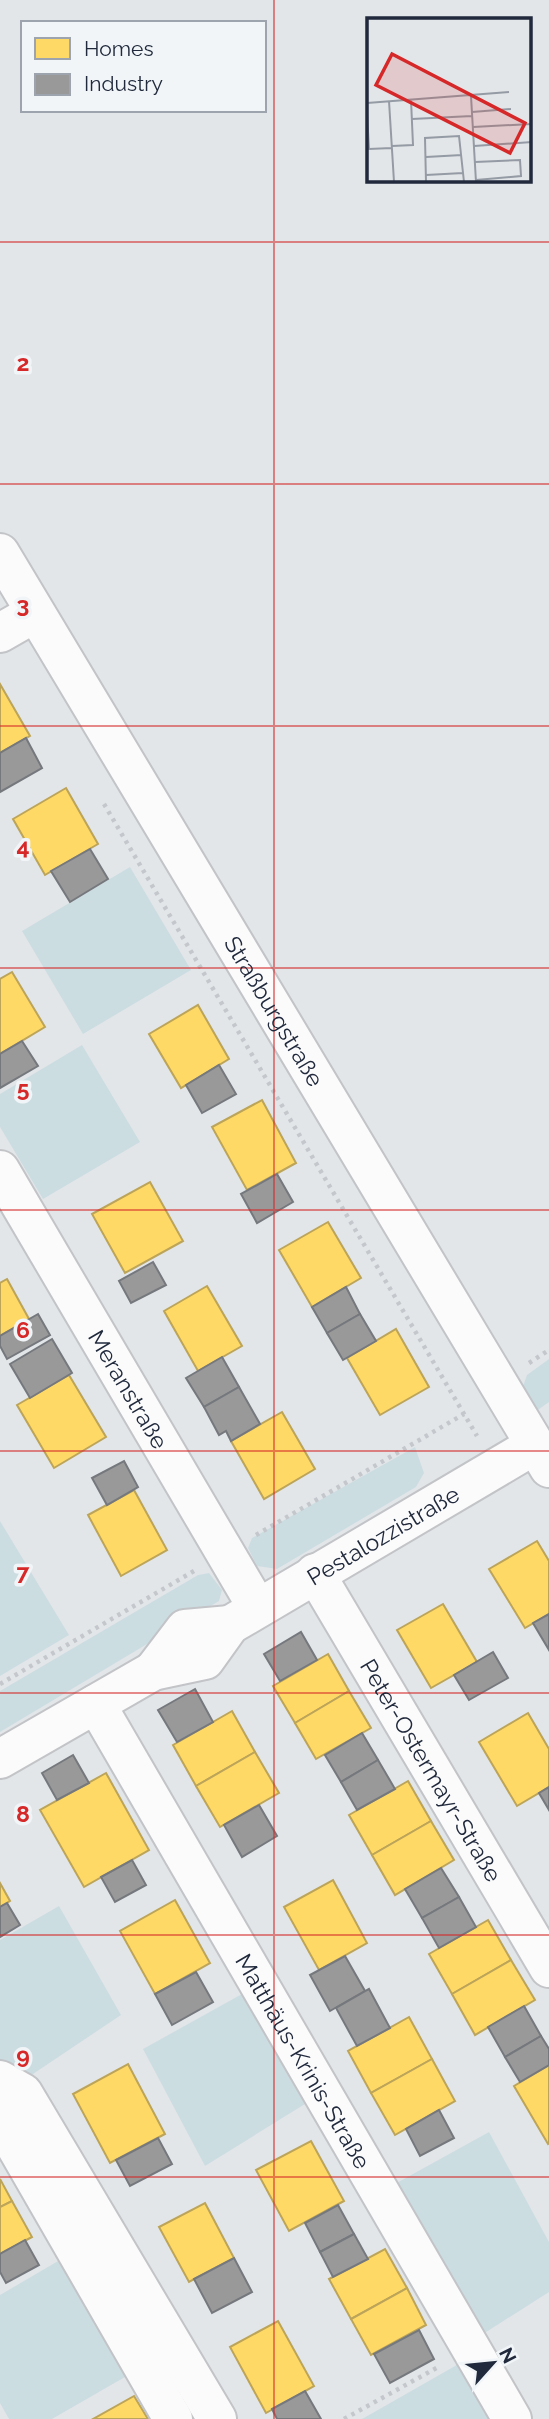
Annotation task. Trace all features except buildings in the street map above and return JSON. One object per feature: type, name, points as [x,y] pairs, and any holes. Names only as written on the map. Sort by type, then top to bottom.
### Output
[{"type":"street","name":"Straßburgstraße","points":[[0,553],[542,1456]]},
{"type":"street","points":[[0,633],[35,613]]},
{"type":"street","name":"Meranstraße","points":[[0,1170],[243,1616]]},
{"type":"street","name":"Pestalozzistraße","points":[[0,1759],[153,1671],[185,1629],[243,1616],[496,1468],[542,1456]]},
{"type":"street","name":"Peter-Ostermayr-Straße","points":[[315,1573],[549,1968]]},
{"type":"street","name":"Matthäus-Krinis-Straße","points":[[96,1704],[512,2419]]},
{"type":"street","points":[[0,2080],[23,2093],[216,2419]]},
{"type":"street","points":[[0,2119],[173,2419]]},
{"type":"path","points":[[101,800],[496,1468]]},
{"type":"path","points":[[344,2419],[471,2348]]},
{"type":"shaded area","points":[[130,867],[191,970],[83,1034],[22,931]]},
{"type":"shaded area","points":[[82,1045],[140,1142],[43,1199],[0,1127],[0,1094]]},
{"type":"shaded area","points":[[549,1359],[549,1402],[535,1412],[521,1392],[527,1375]]},
{"type":"shaded area","points":[[415,1447],[424,1473],[416,1487],[277,1569],[257,1566],[248,1548],[252,1538]]},
{"type":"shaded area","points":[[0,1521],[69,1635],[0,1676]]},
{"type":"shaded area","points":[[209,1573],[222,1590],[219,1601],[0,1732],[0,1691],[198,1575]]},
{"type":"shaded area","points":[[59,1906],[121,2015],[30,2076],[0,2064],[0,1940]]},
{"type":"shaded area","points":[[242,1994],[305,2104],[205,2166],[143,2049]]},
{"type":"shaded area","points":[[489,2132],[549,2242],[549,2292],[480,2336],[393,2185]]},
{"type":"shaded area","points":[[65,2257],[132,2373],[52,2419],[9,2419],[0,2403],[0,2295]]},
{"type":"shaded area","points":[[462,2362],[494,2419],[362,2419]]}]
